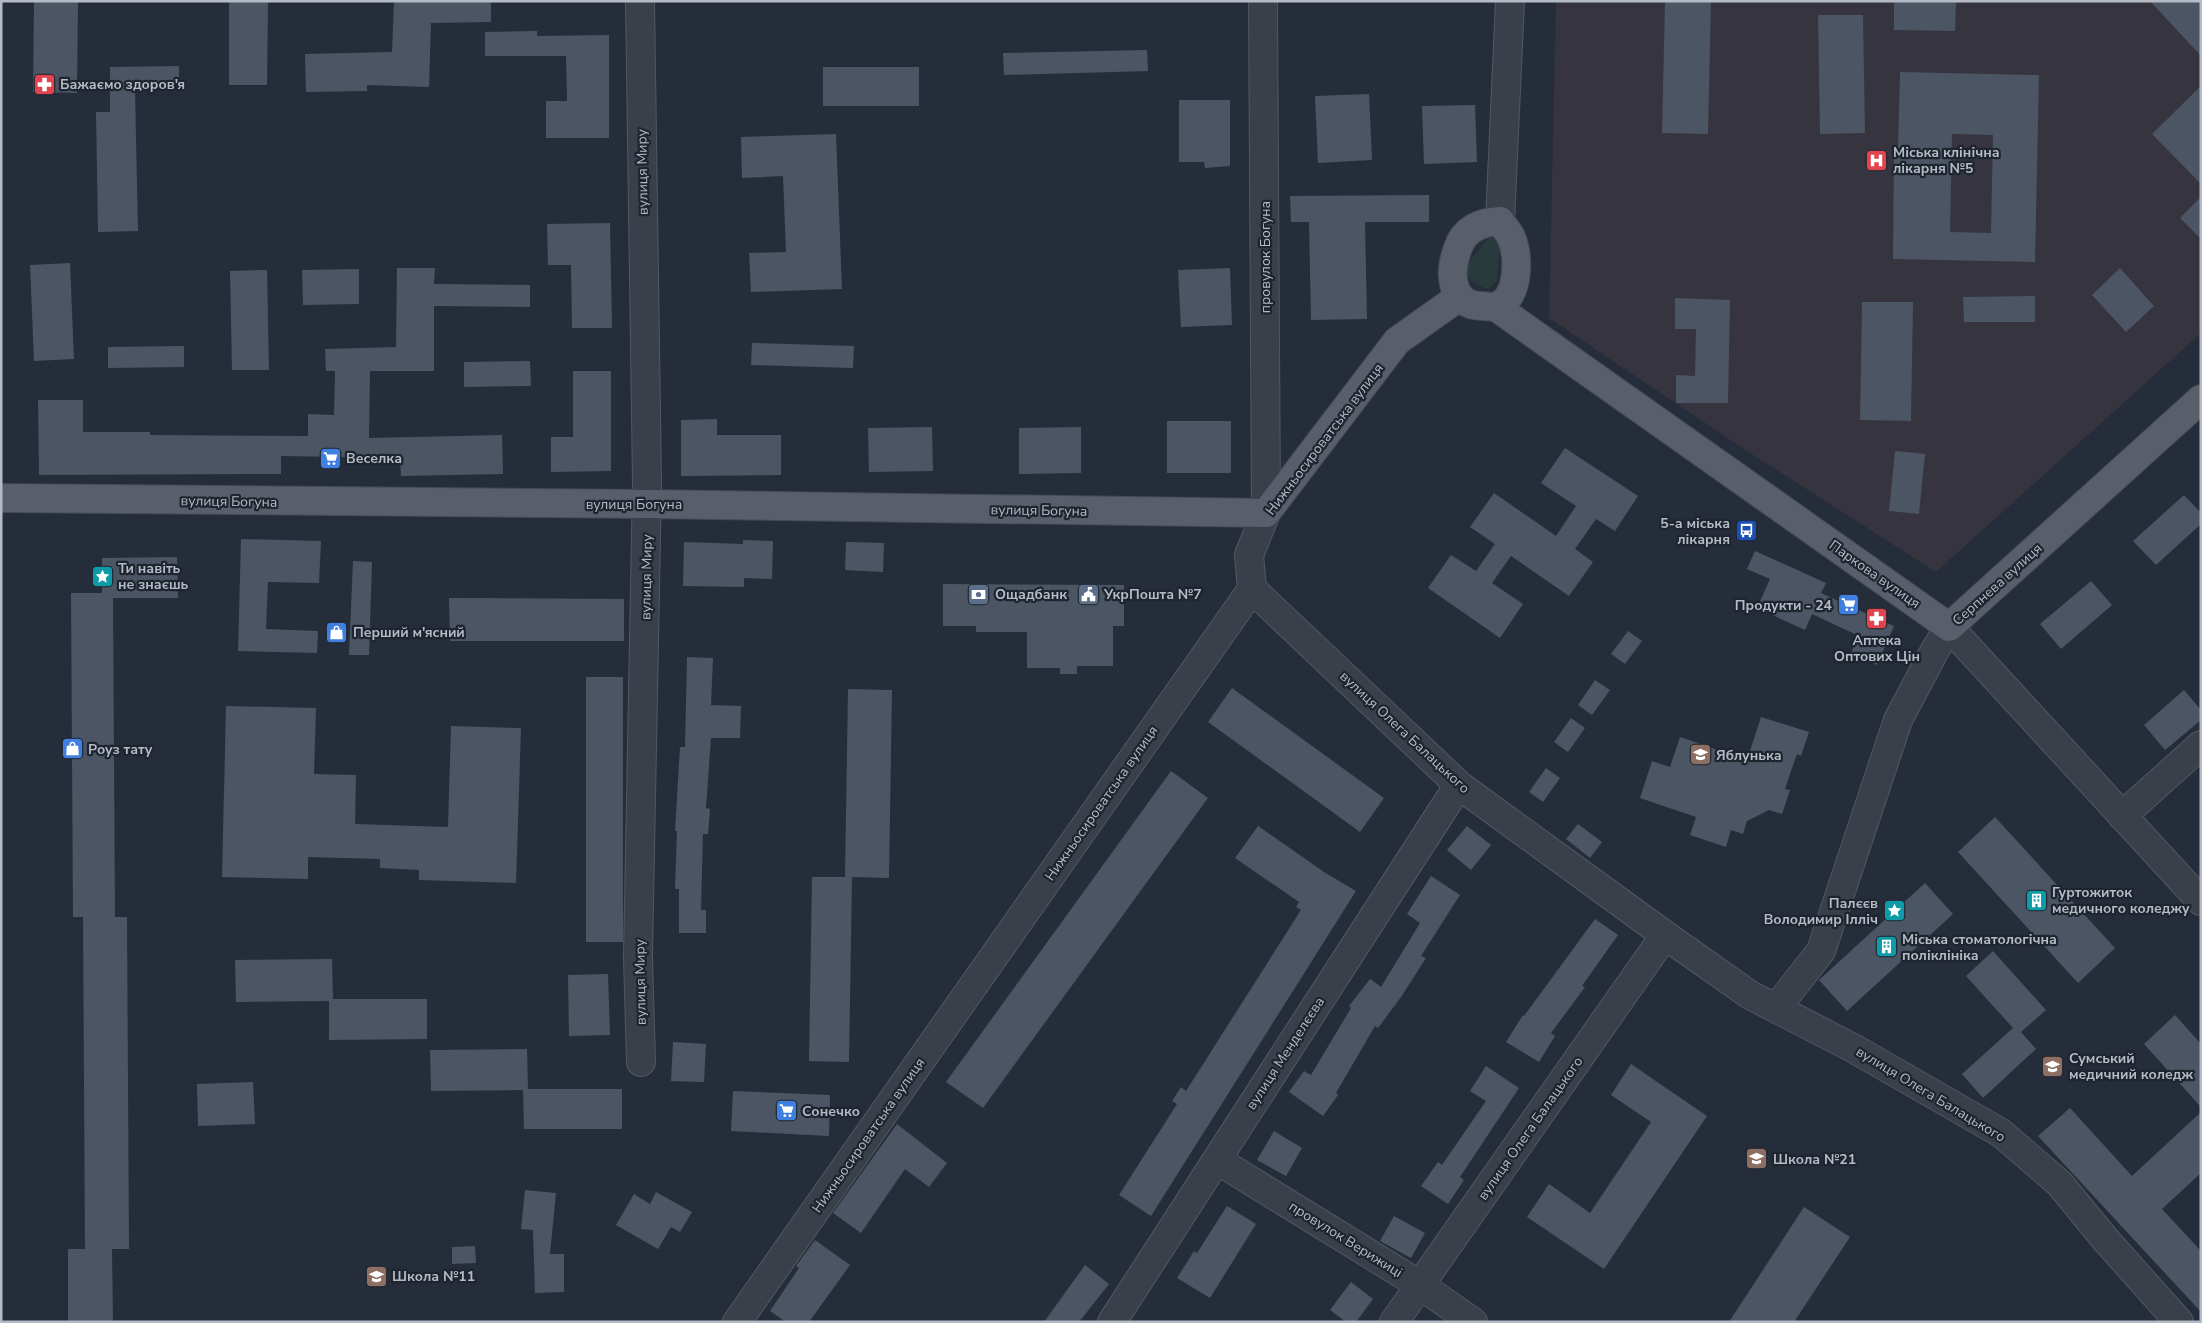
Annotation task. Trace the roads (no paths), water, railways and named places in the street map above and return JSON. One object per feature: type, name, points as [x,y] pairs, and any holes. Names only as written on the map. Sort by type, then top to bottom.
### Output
[{"type":"main road","points":[[1500,221],[1510,236],[1516,254],[1515,282],[1508,298],[1496,307],[1474,306],[1460,297],[1451,277],[1454,257],[1459,242],[1471,229],[1485,222],[1500,221]]},
{"type":"main road","name":"Нижньосироватська вулиця","points":[[1266,513],[1397,341],[1460,297]]},
{"type":"main road","name":"Паркова вулиця","points":[[1496,307],[1949,627]]},
{"type":"main road","name":"Серпнева вулиця","points":[[1949,627],[2201,399]]},
{"type":"main road","name":"вулиця Богуна","points":[[1,498],[647,504],[1266,513]]},
{"type":"street","name":"вулиця Миру","points":[[640,1],[647,504],[638,957],[642,1062]]},
{"type":"street","name":"провулок Богуна","points":[[1263,1],[1266,513]]},
{"type":"street","points":[[1500,221],[1510,1]]},
{"type":"street","name":"Нижньосироватська вулиця","points":[[737,1322],[1252,589],[1249,555],[1266,513]]},
{"type":"street","name":"вулиця Олега Балацького","points":[[1252,589],[1460,786],[1665,935],[1750,995],[1853,1048],[2001,1133],[2060,1184],[2105,1240],[2179,1322]]},
{"type":"street","name":"Паркова вулиця","points":[[1949,627],[2201,900]]},
{"type":"street","name":"Серпнева вулиця","points":[[1777,1008],[1821,951],[1898,720],[1949,627]]},
{"type":"street","points":[[2122,816],[2201,745]]},
{"type":"street","name":"вулиця Менделєєва","points":[[1112,1322],[1451,797],[1460,786]]},
{"type":"street","name":"вулиця Олега Балацького","points":[[1394,1322],[1665,935]]},
{"type":"street","name":"провулок Верижиці","points":[[1217,1160],[1420,1285],[1473,1322]]},
{"type":"place","name":"Бажаємо здоров'я","points":[[44,84]]},
{"type":"place","name":"Міська клінічна лікарня №5","points":[[1877,160]]},
{"type":"place","name":"Веселка","points":[[330,458]]},
{"type":"place","name":"5-а міська лікарня","points":[[1746,531]]},
{"type":"place","name":"Ти навіть не знаєшь","points":[[102,576]]},
{"type":"place","name":"Ощадбанк","points":[[979,594]]},
{"type":"place","name":"УкрПошта №7","points":[[1088,594]]},
{"type":"place","name":"Продукти - 24","points":[[1848,605]]},
{"type":"place","name":"Аптека Оптових Цін","points":[[1877,618]]},
{"type":"place","name":"Перший м'ясний","points":[[337,632]]},
{"type":"place","name":"Роуз тату","points":[[72,749]]},
{"type":"place","name":"Яблунька","points":[[1700,755]]},
{"type":"place","name":"Гуртожиток медичного коледжу","points":[[2036,900]]},
{"type":"place","name":"Палєєв Володимир Ілліч","points":[[1894,911]]},
{"type":"place","name":"Міська стоматологічна поліклініка","points":[[1886,947]]},
{"type":"place","name":"Сумський медичний коледж","points":[[2053,1066]]},
{"type":"place","name":"Сонечко","points":[[786,1111]]},
{"type":"place","name":"Школа №21","points":[[1757,1159]]},
{"type":"place","name":"Школа №11","points":[[376,1276]]}]
